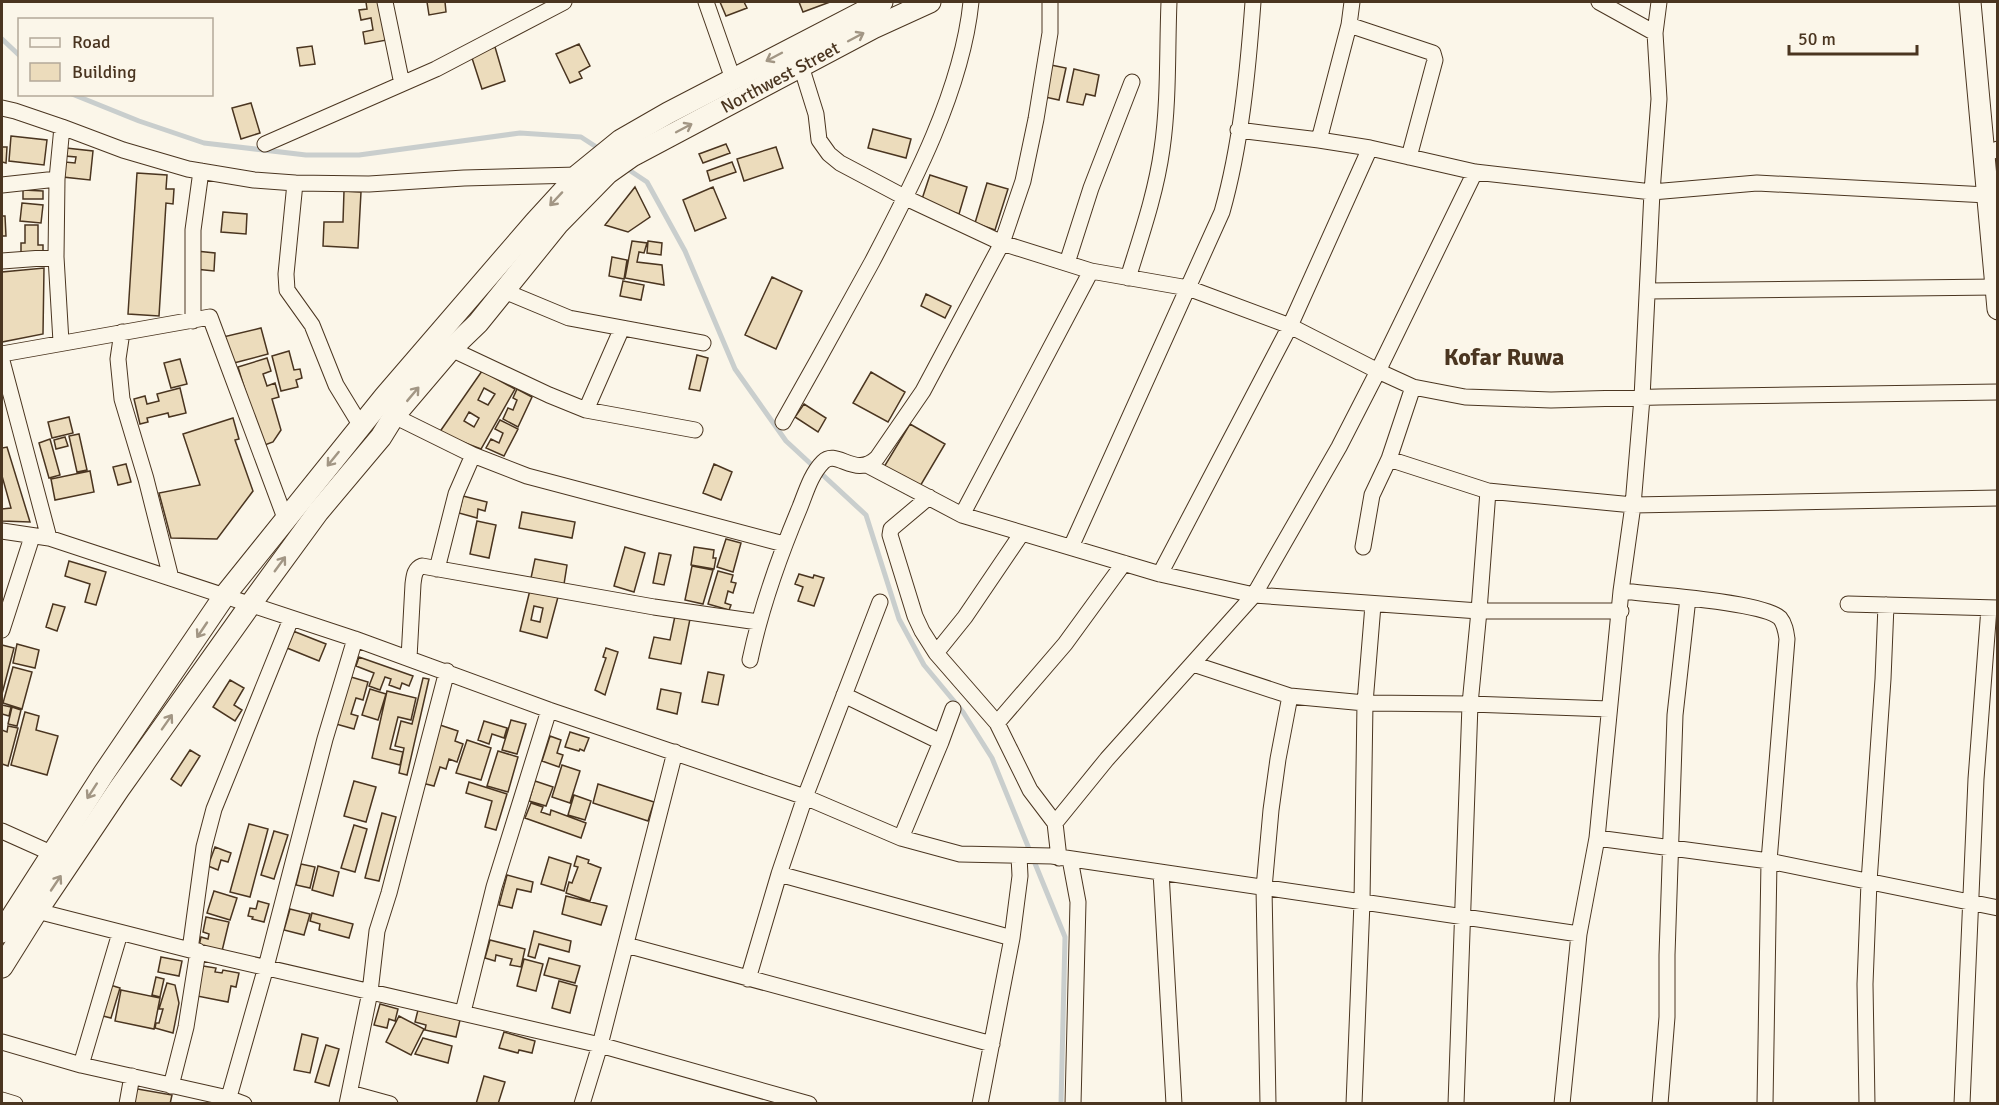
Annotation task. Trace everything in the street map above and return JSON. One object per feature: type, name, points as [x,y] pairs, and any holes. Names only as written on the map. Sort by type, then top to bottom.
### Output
[{"type":"main road","name":"Northwest Street","points":[[626,148],[733,79],[856,7],[882,2]]},
{"type":"main road","name":"Northwest Street","points":[[626,148],[801,66],[873,28],[930,2]]},
{"type":"main road","points":[[1970,2],[1990,152],[1987,195],[1998,309]]},
{"type":"main road","points":[[2,967],[119,789],[318,512],[381,437],[394,416],[504,291],[603,166],[626,148]]},
{"type":"main road","points":[[2,932],[51,853],[225,595],[285,518],[460,308],[578,175],[603,166]]},
{"type":"street","points":[[385,2],[402,84]]},
{"type":"street","points":[[265,144],[402,84],[564,2]]},
{"type":"street","points":[[706,2],[733,79]]},
{"type":"street","points":[[783,422],[906,198],[949,93],[962,48],[970,2]]},
{"type":"street","points":[[869,466],[878,458],[923,391],[1002,243],[1023,181],[1036,119],[1050,33],[1050,2]]},
{"type":"street","points":[[1128,279],[1162,151],[1169,2]]},
{"type":"street","points":[[1071,547],[1222,212],[1238,130],[1250,48],[1253,2]]},
{"type":"street","points":[[1319,140],[1352,2]]},
{"type":"street","points":[[1599,2],[1655,33]]},
{"type":"street","points":[[1562,1104],[1579,934],[1597,838],[1621,611],[1621,591],[1634,505],[1659,99],[1655,33],[1659,2]]},
{"type":"street","points":[[1348,25],[1433,53],[1436,60],[1409,157]]},
{"type":"street","points":[[801,66],[816,114],[819,140],[829,154],[840,163],[906,198],[1002,243],[1091,271],[1188,288],[1290,326],[1413,387],[1465,397],[1551,400],[1998,392]]},
{"type":"street","points":[[1067,263],[1091,188],[1132,82]]},
{"type":"street","points":[[2,108],[123,150],[201,171],[254,180],[369,184],[464,178],[578,175]]},
{"type":"street","points":[[61,342],[56,257],[57,179],[62,127]]},
{"type":"street","points":[[1238,130],[1370,148],[1475,172],[1652,192],[1756,183],[1987,195]]},
{"type":"street","points":[[1160,574],[1290,326],[1370,148]]},
{"type":"street","points":[[193,321],[193,230],[201,171]]},
{"type":"street","points":[[1055,823],[1107,759],[1254,595],[1339,447],[1475,172]]},
{"type":"street","points":[[2,184],[57,179]]},
{"type":"street","points":[[295,183],[286,274],[287,290],[312,324],[336,385],[361,426]]},
{"type":"street","points":[[2,261],[56,257]]},
{"type":"street","points":[[962,515],[1091,271]]},
{"type":"street","points":[[1648,291],[1996,287]]},
{"type":"street","points":[[504,291],[569,318],[703,343]]},
{"type":"street","points":[[2,354],[193,321],[210,316],[285,518]]},
{"type":"street","points":[[586,410],[622,328]]},
{"type":"street","points":[[122,332],[118,359],[122,399],[146,479],[171,578]]},
{"type":"street","points":[[451,349],[586,410],[695,430]]},
{"type":"street","points":[[2,362],[49,538]]},
{"type":"street","points":[[1363,547],[1372,495],[1389,459],[1413,387]]},
{"type":"street","points":[[394,416],[473,455],[527,476],[784,544]]},
{"type":"street","points":[[437,569],[456,494],[473,455]]},
{"type":"street","points":[[750,660],[758,622],[784,544],[813,476],[823,462],[832,458],[861,467],[869,466],[962,515],[1160,574],[1254,595],[1479,611],[1621,611]]},
{"type":"street","points":[[1389,459],[1488,491],[1634,505],[1998,498]]},
{"type":"street","points":[[1456,1104],[1470,704],[1488,491]]},
{"type":"street","points":[[929,497],[891,528],[890,535],[915,616],[936,653],[997,723],[1030,790],[1055,823],[1061,858],[1078,902],[1073,1104]]},
{"type":"street","points":[[2,531],[49,538],[225,595],[447,671],[549,710],[805,797],[900,838],[960,854],[1061,858],[1579,934]]},
{"type":"street","points":[[936,653],[965,617],[1022,533]]},
{"type":"street","points":[[2,630],[32,537]]},
{"type":"street","points":[[997,723],[1065,644],[1124,563]]},
{"type":"street","points":[[409,658],[414,575],[422,566],[654,607],[758,622]]},
{"type":"street","points":[[1621,591],[1761,608],[1779,617],[1785,626],[1787,639],[1769,861],[1766,1104]]},
{"type":"street","points":[[1660,1104],[1667,1017],[1675,716],[1688,598]]},
{"type":"street","points":[[748,979],[805,797],[880,602]]},
{"type":"street","points":[[1848,604],[1993,608],[1976,779],[1962,1104]]},
{"type":"street","points":[[1354,1104],[1362,902],[1365,703],[1373,605]]},
{"type":"street","points":[[1867,1104],[1865,984],[1869,882],[1884,679],[1886,605]]},
{"type":"street","points":[[171,1086],[186,1027],[204,847],[214,808],[291,619]]},
{"type":"street","points":[[227,1101],[266,967],[325,739],[355,639]]},
{"type":"street","points":[[1193,664],[1290,696],[1365,703],[1610,709]]},
{"type":"street","points":[[390,1104],[349,1098],[370,992],[377,931],[447,671]]},
{"type":"street","points":[[844,695],[941,742]]},
{"type":"street","points":[[1268,1104],[1264,888],[1270,810],[1290,696]]},
{"type":"street","points":[[900,838],[941,742],[952,709]]},
{"type":"street","points":[[463,1012],[494,887],[549,710]]},
{"type":"street","points":[[582,1104],[600,1045],[675,752]]},
{"type":"street","points":[[2,831],[51,853]]},
{"type":"street","points":[[1597,838],[1769,861],[1998,908]]},
{"type":"street","points":[[980,1104],[1012,938],[1020,876],[1020,856]]},
{"type":"street","points":[[1161,872],[1174,1104]]},
{"type":"street","points":[[779,874],[1012,938]]},
{"type":"street","points":[[37,911],[194,951],[600,1045],[809,1104]]},
{"type":"street","points":[[81,1065],[120,933]]},
{"type":"street","points":[[626,945],[992,1044]]},
{"type":"street","points":[[2,1042],[81,1065],[244,1104]]},
{"type":"street","points":[[126,1104],[132,1076]]},
{"type":"street","points":[[2,1100],[15,1104]]},
{"type":"building","points":[[366,2],[380,2],[387,40],[365,44],[363,32],[373,30],[371,18],[361,20],[359,10],[367,9]]},
{"type":"building","points":[[427,2],[445,2],[446,12],[429,15]]},
{"type":"building","points":[[720,2],[744,2],[747,8],[726,16]]},
{"type":"building","points":[[799,2],[830,2],[803,12]]},
{"type":"building","points":[[579,44],[590,66],[579,72],[582,78],[570,83],[556,54]]},
{"type":"building","points":[[312,46],[315,64],[300,66],[297,48]]},
{"type":"building","points":[[495,47],[505,81],[482,89],[471,55]]},
{"type":"building","points":[[1051,65],[1066,68],[1059,100],[1045,97]]},
{"type":"building","points":[[1074,69],[1099,75],[1095,96],[1086,94],[1083,105],[1067,102]]},
{"type":"building","points":[[251,103],[260,133],[241,139],[232,108]]},
{"type":"building","points":[[873,129],[911,139],[906,158],[868,148]]},
{"type":"building","points":[[11,136],[47,140],[44,165],[9,161]]},
{"type":"building","points":[[726,144],[730,153],[703,163],[699,154]]},
{"type":"building","points":[[2,147],[7,147],[6,163],[2,162]]},
{"type":"building","points":[[776,147],[783,168],[744,181],[737,159]]},
{"type":"building","points":[[66,148],[93,151],[90,180],[63,177],[65,162],[75,163],[76,157],[65,156]]},
{"type":"building","points":[[732,162],[736,172],[710,181],[707,171]]},
{"type":"building","points":[[137,173],[167,175],[166,189],[174,189],[173,204],[166,203],[159,316],[128,314]]},
{"type":"building","points":[[930,175],[967,187],[959,214],[921,202]]},
{"type":"building","points":[[987,183],[1008,189],[995,230],[975,223]]},
{"type":"building","points":[[635,187],[650,217],[628,232],[605,225]]},
{"type":"building","points":[[713,187],[726,218],[695,231],[683,200]]},
{"type":"building","points":[[23,190],[43,191],[43,199],[23,199]]},
{"type":"building","points":[[344,191],[361,192],[358,248],[323,246],[324,222],[343,222]]},
{"type":"building","points":[[22,203],[43,205],[41,223],[20,221]]},
{"type":"building","points":[[223,212],[247,214],[246,234],[221,232]]},
{"type":"building","points":[[2,216],[5,216],[6,236],[2,236]]},
{"type":"building","points":[[25,225],[38,225],[38,245],[43,245],[43,255],[21,254],[21,243],[25,243]]},
{"type":"building","points":[[632,241],[647,243],[644,253],[639,252],[637,262],[662,265],[664,285],[625,278]]},
{"type":"building","points":[[648,241],[662,243],[661,255],[647,253]]},
{"type":"building","points":[[196,251],[215,253],[214,271],[195,269]]},
{"type":"building","points":[[612,257],[627,260],[624,279],[609,276]]},
{"type":"building","points":[[44,268],[43,334],[2,342],[2,272]]},
{"type":"building","points":[[772,277],[802,291],[776,349],[745,335]]},
{"type":"building","points":[[623,281],[644,285],[641,300],[620,296]]},
{"type":"building","points":[[926,294],[951,306],[945,318],[921,306]]},
{"type":"building","points":[[261,328],[268,354],[230,364],[223,337]]},
{"type":"building","points":[[289,351],[294,370],[300,369],[302,378],[296,380],[298,387],[281,391],[272,356]]},
{"type":"building","points":[[697,355],[708,358],[700,391],[689,389]]},
{"type":"building","points":[[267,358],[271,371],[263,374],[267,386],[275,383],[279,397],[272,399],[281,430],[273,442],[262,446],[238,367]]},
{"type":"building","points":[[180,359],[187,384],[171,388],[164,363]]},
{"type":"building","points":[[482,371],[515,389],[481,449],[439,433]],"holes":[[[484,388],[495,394],[488,405],[478,400]],[[469,412],[479,418],[474,427],[464,421]]]},
{"type":"building","points":[[871,372],[905,392],[888,422],[853,403]]},
{"type":"building","points":[[180,388],[186,413],[169,417],[168,413],[147,418],[148,422],[140,424],[134,399],[145,396],[147,404],[159,401],[157,394]]},
{"type":"building","points":[[517,389],[532,397],[518,427],[503,419],[508,408],[513,410],[517,400],[513,398]]},
{"type":"building","points":[[804,404],[826,418],[818,432],[795,417]]},
{"type":"building","points":[[69,417],[73,433],[52,438],[48,422]]},
{"type":"building","points":[[233,418],[239,439],[235,440],[253,491],[217,539],[171,538],[159,493],[200,485],[183,434]]},
{"type":"building","points":[[500,420],[518,429],[504,456],[486,448],[491,439],[499,443],[503,433],[495,429]]},
{"type":"building","points":[[910,424],[945,444],[919,488],[884,467]]},
{"type":"building","points":[[79,434],[87,470],[77,472],[69,436]]},
{"type":"building","points":[[65,437],[68,446],[56,449],[54,440]]},
{"type":"building","points":[[50,439],[60,475],[49,478],[39,443]]},
{"type":"building","points":[[7,447],[30,522],[2,521],[2,509],[11,508],[2,476],[2,448]]},
{"type":"building","points":[[126,464],[131,482],[118,485],[113,467]]},
{"type":"building","points":[[714,464],[732,472],[721,500],[703,493]]},
{"type":"building","points":[[90,471],[94,492],[55,500],[51,479]]},
{"type":"building","points":[[463,496],[487,502],[485,511],[478,509],[477,518],[459,513]]},
{"type":"building","points":[[522,512],[575,522],[572,538],[519,528]]},
{"type":"building","points":[[477,521],[496,525],[489,558],[470,554]]},
{"type":"building","points":[[726,539],[741,543],[733,572],[717,567]]},
{"type":"building","points":[[625,547],[645,553],[634,592],[614,586]]},
{"type":"building","points":[[694,547],[714,550],[713,558],[716,558],[714,569],[691,565]]},
{"type":"building","points":[[659,553],[671,555],[664,585],[653,583]]},
{"type":"building","points":[[535,559],[567,565],[564,584],[531,578]]},
{"type":"building","points":[[69,561],[106,572],[96,605],[85,602],[90,584],[65,576]]},
{"type":"building","points":[[692,566],[713,570],[703,604],[685,600]]},
{"type":"building","points":[[718,571],[733,575],[731,582],[736,583],[733,593],[728,591],[725,603],[731,605],[729,610],[708,604]]},
{"type":"building","points":[[799,574],[824,578],[814,606],[798,601],[803,587],[795,584]]},
{"type":"building","points":[[530,590],[558,597],[547,638],[520,631]],"holes":[[[534,606],[543,608],[540,622],[531,620]]]},
{"type":"building","points":[[53,604],[65,607],[57,631],[46,627]]},
{"type":"building","points":[[675,616],[690,619],[681,664],[649,658],[654,637],[670,640]]},
{"type":"building","points":[[293,631],[326,644],[319,661],[287,648]]},
{"type":"building","points":[[17,644],[39,650],[35,668],[13,663]]},
{"type":"building","points":[[2,645],[14,648],[2,694]]},
{"type":"building","points":[[606,648],[618,652],[605,695],[595,690],[606,658],[603,657]]},
{"type":"building","points":[[359,657],[413,676],[409,686],[402,683],[400,689],[389,685],[391,679],[385,677],[380,690],[369,686],[374,673],[356,666]]},
{"type":"building","points":[[13,667],[32,672],[22,709],[3,703]]},
{"type":"building","points":[[708,672],[724,675],[718,705],[702,702]]},
{"type":"building","points":[[351,677],[368,682],[363,700],[356,698],[351,714],[358,716],[354,729],[336,724]]},
{"type":"building","points":[[423,678],[429,679],[407,775],[399,773],[404,748],[395,746],[401,721],[412,724]]},
{"type":"building","points":[[230,680],[244,688],[234,705],[242,710],[235,721],[213,707]]},
{"type":"building","points":[[370,689],[386,694],[378,720],[362,715]]},
{"type":"building","points":[[661,689],[681,693],[677,714],[657,709]]},
{"type":"building","points":[[387,691],[416,698],[411,720],[398,717],[390,749],[403,752],[400,765],[372,758]]},
{"type":"building","points":[[2,705],[11,707],[9,716],[2,714]]},
{"type":"building","points":[[12,707],[21,710],[17,726],[8,724]]},
{"type":"building","points":[[25,712],[39,716],[36,730],[58,736],[47,775],[11,765]]},
{"type":"building","points":[[511,720],[526,724],[517,754],[502,750]]},
{"type":"building","points":[[484,721],[507,728],[504,738],[492,734],[489,744],[478,740]]},
{"type":"building","points":[[440,725],[458,731],[455,741],[463,744],[457,762],[449,759],[446,769],[440,767],[434,786],[422,783]]},
{"type":"building","points":[[8,726],[18,728],[8,766],[2,764],[2,730],[7,732]]},
{"type":"building","points":[[570,732],[589,738],[584,751],[565,747]]},
{"type":"building","points":[[550,736],[561,740],[557,753],[563,755],[559,767],[542,761]]},
{"type":"building","points":[[467,740],[491,748],[481,780],[456,773]]},
{"type":"building","points":[[190,750],[200,756],[181,786],[171,779]]},
{"type":"building","points":[[498,751],[518,757],[508,792],[487,786]]},
{"type":"building","points":[[562,765],[580,771],[570,803],[552,797]]},
{"type":"building","points":[[354,781],[376,787],[366,822],[344,816]]},
{"type":"building","points":[[535,781],[553,787],[546,806],[529,801]]},
{"type":"building","points":[[469,782],[507,794],[496,830],[485,827],[492,801],[466,793]]},
{"type":"building","points":[[598,784],[654,802],[648,821],[593,803]]},
{"type":"building","points":[[574,795],[591,801],[585,820],[568,815]]},
{"type":"building","points":[[531,803],[543,807],[541,812],[550,815],[551,810],[586,823],[581,838],[525,818]]},
{"type":"building","points":[[382,813],[396,817],[379,881],[365,878]]},
{"type":"building","points":[[249,824],[268,829],[250,897],[230,892]]},
{"type":"building","points":[[354,825],[367,829],[355,872],[341,868]]},
{"type":"building","points":[[274,831],[288,835],[274,879],[261,875]]},
{"type":"building","points":[[215,847],[231,853],[228,862],[221,860],[218,870],[208,866]]},
{"type":"building","points":[[577,856],[601,868],[590,901],[566,893],[569,882],[572,883],[578,867],[574,866]]},
{"type":"building","points":[[549,857],[571,864],[564,891],[541,884]]},
{"type":"building","points":[[301,864],[315,867],[310,888],[296,885]]},
{"type":"building","points":[[318,866],[339,872],[333,896],[312,890]]},
{"type":"building","points":[[507,875],[533,882],[531,892],[517,889],[512,908],[499,905]]},
{"type":"building","points":[[214,891],[237,898],[230,920],[207,913]]},
{"type":"building","points":[[566,896],[607,906],[601,925],[562,914]]},
{"type":"building","points":[[258,901],[269,904],[264,922],[248,916],[250,908],[256,909]]},
{"type":"building","points":[[290,909],[310,914],[304,935],[284,930]]},
{"type":"building","points":[[312,913],[353,924],[349,938],[319,930],[320,924],[310,921]]},
{"type":"building","points":[[206,917],[229,922],[222,951],[199,946],[201,937],[208,939],[209,934],[203,932]]},
{"type":"building","points":[[534,931],[571,941],[569,952],[539,944],[535,958],[528,956]]},
{"type":"building","points":[[490,940],[525,949],[521,967],[510,965],[512,959],[496,955],[495,961],[485,958]]},
{"type":"building","points":[[161,957],[182,961],[179,976],[158,972]]},
{"type":"building","points":[[549,958],[580,966],[575,983],[544,975]]},
{"type":"building","points":[[524,959],[543,964],[536,991],[517,986]]},
{"type":"building","points":[[203,966],[216,968],[215,972],[222,973],[223,970],[239,973],[236,987],[231,986],[228,1002],[197,996]]},
{"type":"building","points":[[156,977],[164,979],[160,997],[152,995]]},
{"type":"building","points":[[559,981],[577,986],[570,1013],[552,1008]]},
{"type":"building","points":[[167,983],[175,985],[179,1003],[173,1033],[155,1028],[163,1009],[159,1009]]},
{"type":"building","points":[[107,984],[120,988],[111,1018],[99,1015]]},
{"type":"building","points":[[121,990],[160,998],[154,1029],[115,1021]]},
{"type":"building","points":[[380,1004],[398,1009],[395,1021],[389,1019],[387,1028],[374,1025]]},
{"type":"building","points":[[418,1010],[460,1020],[456,1037],[425,1030],[426,1025],[415,1022]]},
{"type":"building","points":[[399,1016],[424,1029],[411,1055],[386,1042]]},
{"type":"building","points":[[504,1032],[535,1041],[532,1053],[519,1050],[518,1053],[499,1048]]},
{"type":"building","points":[[302,1034],[318,1038],[310,1073],[294,1070]]},
{"type":"building","points":[[423,1038],[452,1046],[448,1063],[415,1054]]},
{"type":"building","points":[[326,1045],[339,1049],[329,1086],[315,1082]]},
{"type":"building","points":[[484,1076],[505,1082],[498,1104],[476,1104]]},
{"type":"building","points":[[132,1088],[172,1095],[170,1104],[129,1104]]},
{"type":"waterway","points":[[2,39],[18,54]]},
{"type":"waterway","points":[[77,96],[139,121],[204,143],[306,155],[359,155],[520,133],[581,137],[601,150]]},
{"type":"waterway","points":[[626,168],[647,182],[685,251],[735,369],[786,441],[866,515],[899,619],[924,665],[963,712],[992,758],[1065,937],[1061,1104]]},
{"type":"district","name":"Kofar Ruwa","points":[[1504,357]]}]
